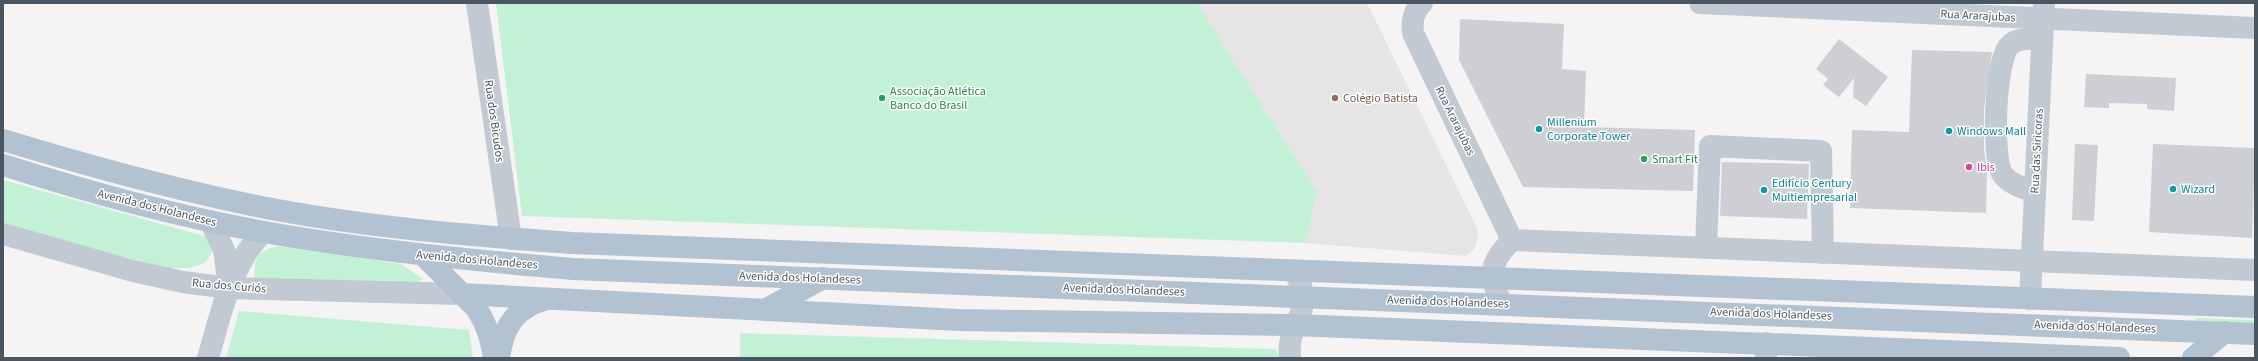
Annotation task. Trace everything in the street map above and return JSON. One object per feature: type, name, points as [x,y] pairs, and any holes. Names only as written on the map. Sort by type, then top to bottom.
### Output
[{"type":"main road","name":"Avenida dos Holandeses","points":[[3,140],[95,168],[243,204],[418,230],[511,239],[579,244],[995,261],[2255,307]]},
{"type":"main road","name":"Avenida dos Holandeses","points":[[3,165],[89,191],[210,221],[263,232],[424,256],[573,268],[2255,334]]},
{"type":"main road","points":[[424,256],[483,318],[487,327],[494,358]]},
{"type":"main road","points":[[765,310],[823,278]]},
{"type":"main road","points":[[461,294],[959,320],[1294,325],[1720,341],[1766,350],[2119,358]]},
{"type":"main road","points":[[499,358],[505,330],[512,318],[530,305],[552,298]]},
{"type":"main road","points":[[1666,310],[1692,327],[1720,341]]},
{"type":"main road","points":[[2193,358],[2225,332]]},
{"type":"street","name":"Rua dos Bicudos","points":[[477,3],[511,239]]},
{"type":"street","name":"Rua Ararajubas","points":[[1422,3],[1415,10],[1412,22],[1413,33],[1512,240]]},
{"type":"street","name":"Rua Ararajubas","points":[[1700,3],[2043,20],[2255,28]]},
{"type":"street","points":[[2035,192],[2009,181],[2000,169],[1997,155],[1997,89],[2006,50],[2010,44],[2043,20]]},
{"type":"street","name":"Rua das Siricoras","points":[[2030,299],[2043,20]]},
{"type":"street","points":[[1706,248],[1710,146],[1821,151],[1823,253]]},
{"type":"street","points":[[210,221],[224,250],[229,288]]},
{"type":"street","points":[[208,358],[229,288],[246,252],[263,232]]},
{"type":"street","name":"Rua dos Curiós","points":[[3,234],[133,271],[183,282],[229,288],[461,294]]},
{"type":"street","points":[[1512,240],[2255,270]]},
{"type":"street","name":"Avenida dos Holandeses","points":[[1492,279],[1493,264],[1496,257],[1512,240]]},
{"type":"street","points":[[1291,357],[1290,341],[1294,325],[1302,313],[1303,296],[1302,287],[1294,271]]},
{"type":"street","points":[[1492,279],[1502,304]]},
{"type":"street","points":[[1266,325],[1291,357]]},
{"type":"shaded area","name":"Colégio Batista","points":[[1197,3],[1367,3],[1477,228],[1478,238],[1474,249],[1466,256],[1306,243],[1317,192]]},
{"type":"green space","name":"Associação Atlética Banco do Brasil","points":[[496,3],[1197,3],[1317,192],[1306,243],[522,216]]},
{"type":"green space","points":[[3,180],[208,237],[212,252],[206,262],[191,268],[167,268],[3,225]]},
{"type":"green space","points":[[278,246],[401,264],[423,279],[415,286],[254,278],[255,265],[258,256],[266,250]]},
{"type":"green space","points":[[239,311],[469,330],[473,358],[226,358]]},
{"type":"green space","points":[[2195,318],[2255,320],[2255,327],[2197,326]]},
{"type":"green space","points":[[740,333],[1275,349],[1281,358],[740,358]]},
{"type":"building","points":[[1460,19],[1564,24],[1562,69],[1586,71],[1584,127],[1695,130],[1693,191],[1523,187],[1459,60]]},
{"type":"building","points":[[1839,39],[1888,77],[1866,106],[1853,97],[1854,78],[1839,97],[1823,85],[1828,79],[1816,69]]},
{"type":"building","name":"Windows Mall","points":[[1912,50],[1992,52],[1984,109],[1984,150],[1987,169],[1986,213],[1850,208],[1852,130],[1909,132]]},
{"type":"building","points":[[2086,74],[2176,78],[2174,111],[2147,109],[2147,104],[2109,103],[2109,108],[2084,107]]},
{"type":"building","points":[[2075,144],[2098,145],[2094,221],[2072,220]]},
{"type":"building","points":[[2153,144],[2255,148],[2252,238],[2149,232]]},
{"type":"building","name":"Edifício Century Multiempresarial","points":[[1722,162],[1809,164],[1807,219],[1720,216]]},
{"type":"place","name":"Associação Atlética Banco do Brasil","points":[[882,98]]},
{"type":"place","name":"Colégio Batista","points":[[1335,98]]},
{"type":"place","name":"Millenium Corporate Tower","points":[[1539,129]]},
{"type":"place","name":"Windows Mall","points":[[1949,131]]},
{"type":"place","name":"Smart Fit","points":[[1644,159]]},
{"type":"place","name":"Ibis","points":[[1969,167]]},
{"type":"place","name":"Wizard","points":[[2173,189]]},
{"type":"place","name":"Edifício Century Multiempresarial","points":[[1764,190]]}]
